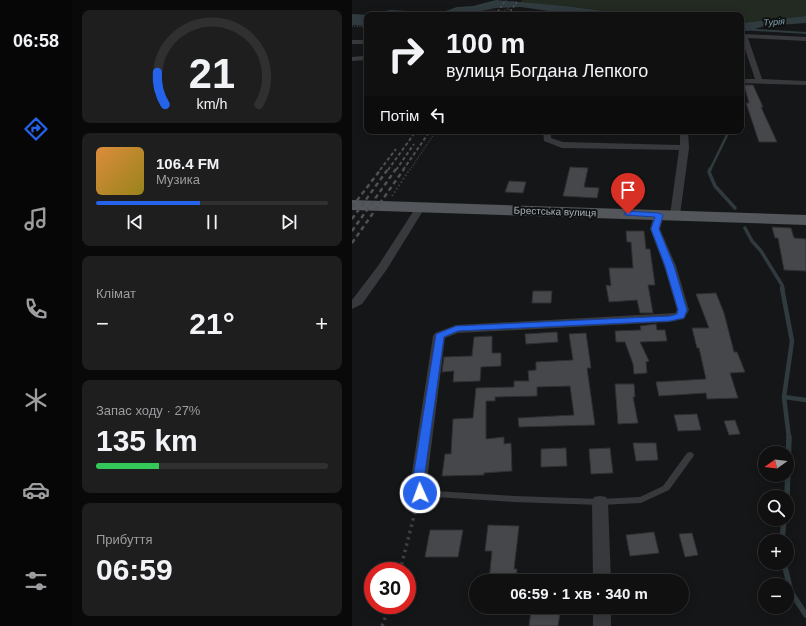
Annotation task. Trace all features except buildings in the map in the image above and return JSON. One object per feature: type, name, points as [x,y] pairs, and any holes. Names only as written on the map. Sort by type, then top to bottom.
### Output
[{"type":"main road","name":"Брестська вулиця","points":[[352,205],[421,206],[806,220]]},
{"type":"street","points":[[759,81],[744,36],[806,39]]},
{"type":"street","points":[[352,42],[364,42]]},
{"type":"street","points":[[352,60],[364,58]]},
{"type":"street","points":[[744,81],[806,84]]},
{"type":"street","points":[[547,134],[547,139],[562,145],[685,148]]},
{"type":"street","points":[[420,493],[420,472],[439,336],[456,329],[670,318],[680,316],[683,310],[670,266],[655,229],[667,215],[682,183],[685,148],[684,134]]},
{"type":"street","points":[[352,305],[358,301],[383,267],[421,206]]},
{"type":"street","points":[[600,502],[602,574]]},
{"type":"street","points":[[602,614],[602,626]]},
{"type":"lane","points":[[420,493],[514,500],[600,502],[641,500],[666,488],[690,454]]},
{"type":"path","points":[[486,12],[503,11],[508,9],[514,0]]},
{"type":"path","points":[[508,9],[512,12]]},
{"type":"path","points":[[352,26],[364,27]]},
{"type":"path","points":[[385,206],[434,134]]},
{"type":"path","points":[[402,562],[420,493]]},
{"type":"path","points":[[382,626],[387,614]]},
{"type":"shaded area","points":[[522,0],[806,0],[806,16],[744,23],[744,12],[612,12],[565,6],[520,3]]},
{"type":"water","points":[[496,0],[612,12],[555,12],[521,7],[496,8],[477,12],[443,12],[457,7],[473,6]]},
{"type":"water","points":[[390,10],[423,12],[382,12]]},
{"type":"water","points":[[352,14],[364,15],[364,26],[352,25]]},
{"type":"water","name":"Турія","points":[[806,16],[806,23],[765,26],[748,31],[744,31],[744,23]]},
{"type":"waterway","name":"Турія","points":[[744,29],[806,33]]},
{"type":"waterway","points":[[710,170],[728,134]]},
{"type":"waterway","points":[[710,169],[709,172],[715,186],[735,208]]},
{"type":"waterway","points":[[745,228],[752,241],[761,251],[783,289]]},
{"type":"waterway","points":[[782,288],[792,341],[784,397]]},
{"type":"waterway","points":[[784,397],[806,400]]},
{"type":"waterway","points":[[784,397],[789,438]]},
{"type":"waterway","points":[[787,490],[789,438]]},
{"type":"waterway","points":[[783,526],[783,534]]},
{"type":"waterway","points":[[786,570],[791,592],[806,615]]},
{"type":"railway","points":[[497,12],[506,0]]},
{"type":"railway","points":[[510,12],[518,0]]},
{"type":"railway","points":[[388,170],[414,134]]},
{"type":"railway","points":[[403,170],[428,134]]},
{"type":"railway","points":[[396,170],[414,144]]},
{"type":"railway","points":[[380,170],[396,149]]},
{"type":"railway","points":[[352,207],[381,169]]},
{"type":"railway","points":[[352,219],[388,169]]},
{"type":"railway","points":[[352,231],[396,169]]},
{"type":"railway","points":[[352,243],[404,169]]},
{"type":"route","points":[[420,493],[420,472],[439,336],[456,329],[670,318],[680,316],[683,310],[670,266],[655,229],[659,215],[628,214]]}]
